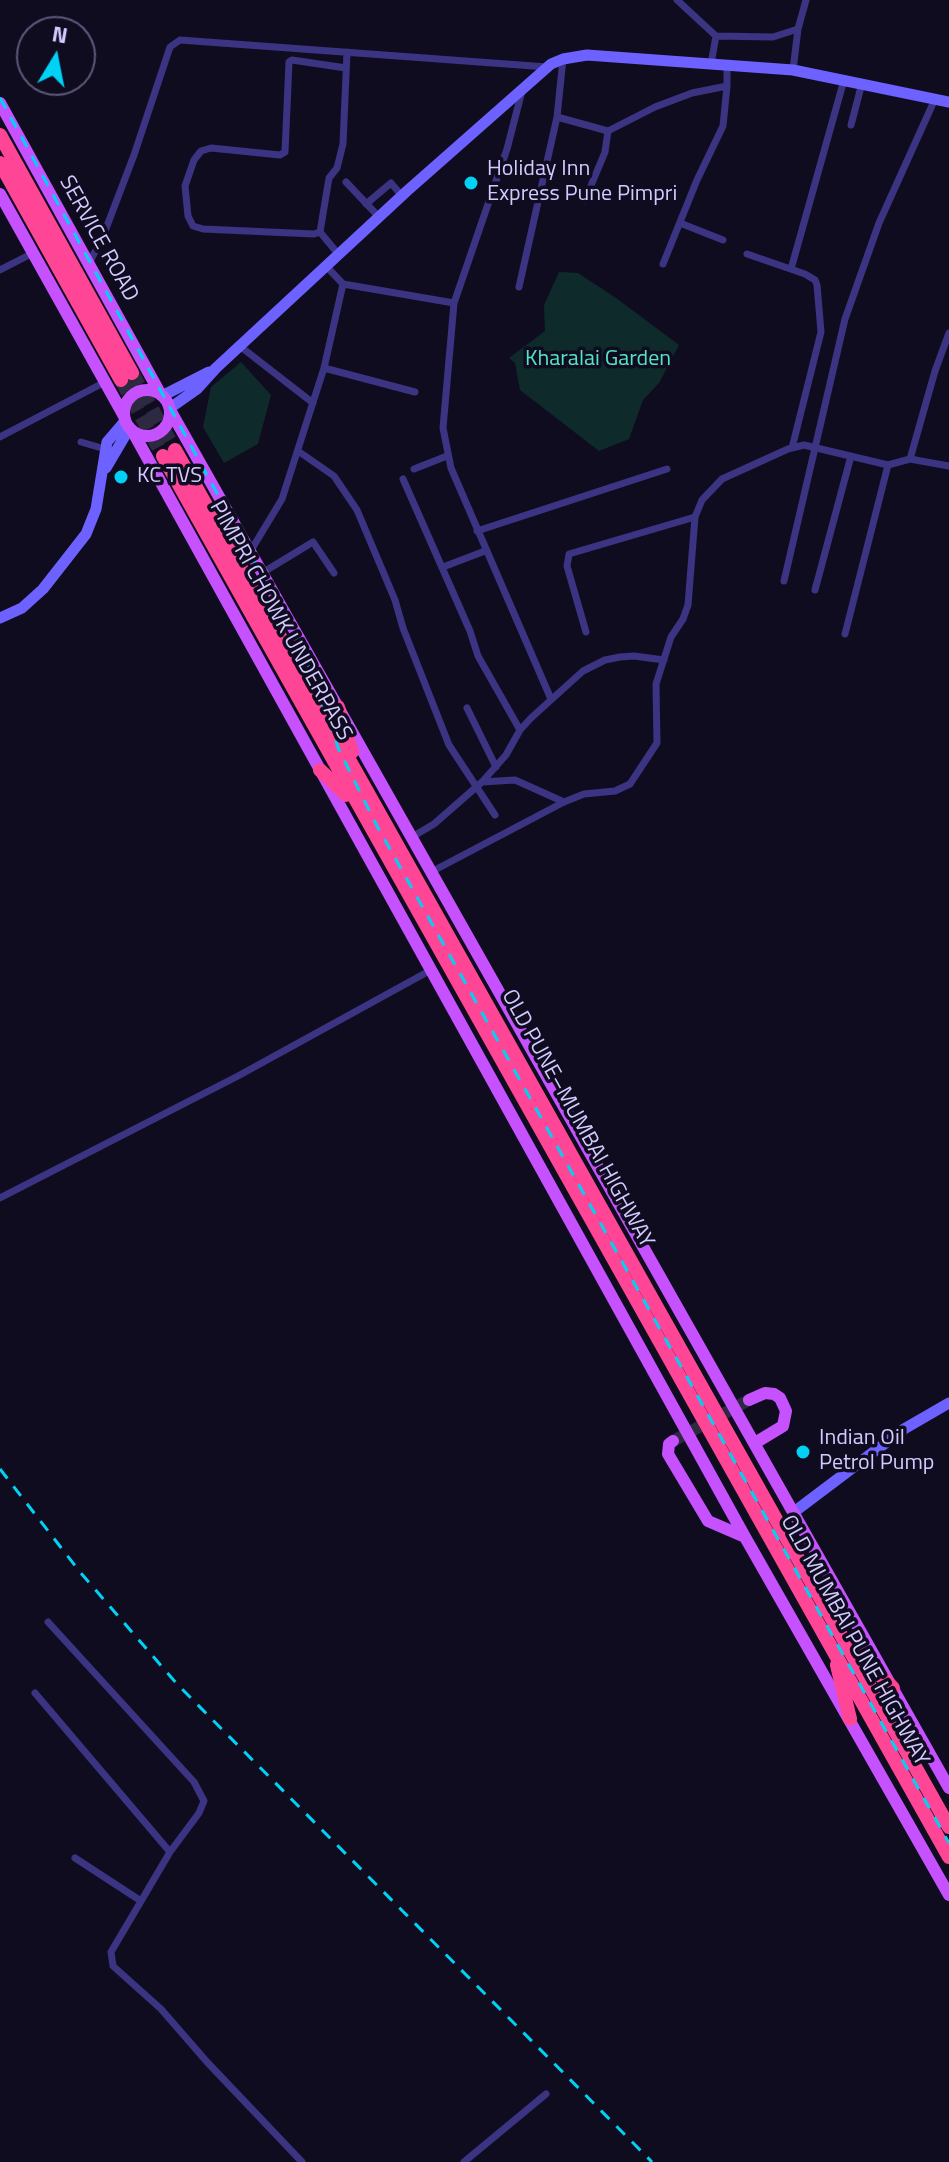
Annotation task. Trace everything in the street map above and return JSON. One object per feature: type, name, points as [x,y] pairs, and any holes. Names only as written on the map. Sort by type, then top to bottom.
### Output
[{"type":"highway","points":[[0,135],[126,376],[0,163]]},
{"type":"highway","name":"PIMPRI CHOWK UNDERPASS","points":[[358,806],[169,453],[359,775]]},
{"type":"highway","points":[[338,707],[359,775]]},
{"type":"highway","points":[[320,770],[358,806]]},
{"type":"highway","name":"OLD PUNE–MUMBAI HIGHWAY","points":[[359,775],[758,1483]]},
{"type":"highway","name":"OLD PUNE–MUMBAI HIGHWAY","points":[[358,806],[743,1489]]},
{"type":"highway","name":"OLD MUMBAI PUNE HIGHWAY","points":[[758,1483],[949,1857]]},
{"type":"highway","name":"OLD MUMBAI PUNE HIGHWAY","points":[[743,1489],[949,1827]]},
{"type":"highway","points":[[839,1644],[893,1688]]},
{"type":"highway","points":[[839,1644],[850,1719]]},
{"type":"main road","name":"SERVICE ROAD","points":[[0,103],[162,395]]},
{"type":"main road","points":[[0,194],[745,1537],[949,1895]]},
{"type":"main road","points":[[170,409],[168,424],[159,433],[145,436],[128,424],[126,403],[135,393],[149,390],[162,395],[170,409],[250,552],[412,837],[431,872],[794,1512],[949,1788]]},
{"type":"main road","points":[[749,1400],[765,1393],[774,1394],[780,1398],[786,1411],[783,1426],[755,1443]]},
{"type":"main road","points":[[673,1441],[669,1444],[668,1454],[708,1521],[745,1537]]},
{"type":"street","points":[[677,0],[716,36],[773,37],[798,29]]},
{"type":"street","points":[[793,70],[798,29],[806,0]]},
{"type":"street","points":[[711,64],[716,36]]},
{"type":"street","points":[[89,263],[102,239],[174,43],[188,40],[547,67]]},
{"type":"street","points":[[339,255],[320,232],[329,178],[337,168],[343,144],[347,52]]},
{"type":"street","points":[[170,409],[197,389],[402,196],[547,67],[563,59],[587,55],[793,70],[949,102]]},
{"type":"street","points":[[519,287],[557,117],[563,59]]},
{"type":"street","points":[[320,232],[203,229],[193,226],[188,216],[185,186],[194,160],[201,151],[211,148],[280,155],[285,152],[289,62],[346,68]]},
{"type":"street","points":[[663,264],[723,126],[727,65]]},
{"type":"street","points":[[791,269],[844,80]]},
{"type":"street","points":[[851,125],[862,83]]},
{"type":"street","points":[[557,117],[608,131],[655,107],[692,93],[727,86]]},
{"type":"street","points":[[522,90],[507,149],[454,303],[442,413],[447,456],[485,551],[551,699]]},
{"type":"street","points":[[784,581],[837,349],[865,261],[935,99]]},
{"type":"street","points":[[585,200],[605,152],[608,131]]},
{"type":"street","points":[[346,182],[379,217]]},
{"type":"street","points":[[366,204],[391,183],[402,196]]},
{"type":"street","points":[[680,223],[723,240]]},
{"type":"street","points":[[0,270],[33,253]]},
{"type":"street","points":[[747,254],[815,280],[822,322],[816,359],[792,448]]},
{"type":"street","points":[[326,266],[343,284],[454,303]]},
{"type":"street","points":[[250,552],[282,499],[324,368],[343,284]]},
{"type":"street","points":[[910,459],[949,333]]},
{"type":"street","points":[[241,347],[313,403]]},
{"type":"street","points":[[162,395],[216,368]]},
{"type":"street","points":[[324,368],[415,392]]},
{"type":"street","points":[[0,437],[105,382]]},
{"type":"street","points":[[0,618],[22,608],[43,589],[86,534],[93,521],[105,449],[111,435],[128,424]]},
{"type":"street","points":[[103,472],[128,424]]},
{"type":"street","points":[[81,442],[105,449]]},
{"type":"street","points":[[431,872],[564,802],[584,794],[615,791],[630,784],[657,743],[656,684],[671,637],[688,605],[695,517],[702,500],[722,479],[804,445],[888,465],[910,459],[949,466]]},
{"type":"street","points":[[298,451],[334,476],[357,510],[386,576],[449,745],[458,762],[480,784],[495,815]]},
{"type":"street","points":[[414,469],[447,456]]},
{"type":"street","points":[[815,590],[851,456]]},
{"type":"street","points":[[845,634],[888,465]]},
{"type":"street","points":[[477,531],[667,469]]},
{"type":"street","points":[[403,479],[443,567],[478,656],[520,730]]},
{"type":"street","points":[[586,632],[567,566],[569,554],[695,517]]},
{"type":"street","points":[[262,573],[313,542],[334,573]]},
{"type":"street","points":[[443,567],[485,551]]},
{"type":"street","points":[[412,837],[434,824],[480,784],[496,767],[520,730],[583,671],[605,660],[634,656],[664,660]]},
{"type":"street","points":[[467,708],[496,767]]},
{"type":"street","points":[[480,784],[515,780],[564,802]]},
{"type":"street","points":[[0,1198],[238,1076],[431,970]]},
{"type":"street","points":[[794,1512],[904,1429],[949,1403]]},
{"type":"street","points":[[48,1622],[200,1788],[204,1801],[111,1952],[113,1966],[161,2009],[302,2162]]},
{"type":"street","points":[[35,1693],[170,1852]]},
{"type":"street","points":[[75,1858],[141,1901]]},
{"type":"street","points":[[464,2162],[546,2094]]},
{"type":"green space","name":"Kharalai Garden","points":[[559,272],[578,273],[679,345],[659,383],[643,400],[629,439],[599,451],[520,390],[515,363],[509,358],[545,331],[544,305]]},
{"type":"green space","points":[[241,362],[271,395],[258,444],[224,463],[203,427],[211,387]]},
{"type":"tunnel","points":[[132,373],[175,450]]},
{"type":"tunnel","points":[[121,380],[163,456]]},
{"type":"tunnel","points":[[673,1441],[749,1400]]},
{"type":"railway","points":[[0,98],[302,648],[339,750],[377,826],[949,1843]]},
{"type":"railway","points":[[0,1469],[80,1572],[177,1684],[652,2162]]},
{"type":"place","name":"Holiday Inn Express Pune Pimpri","points":[[471,183]]},
{"type":"place","name":"KC TVS","points":[[121,477]]},
{"type":"place","name":"Indian Oil Petrol Pump","points":[[803,1452]]}]
